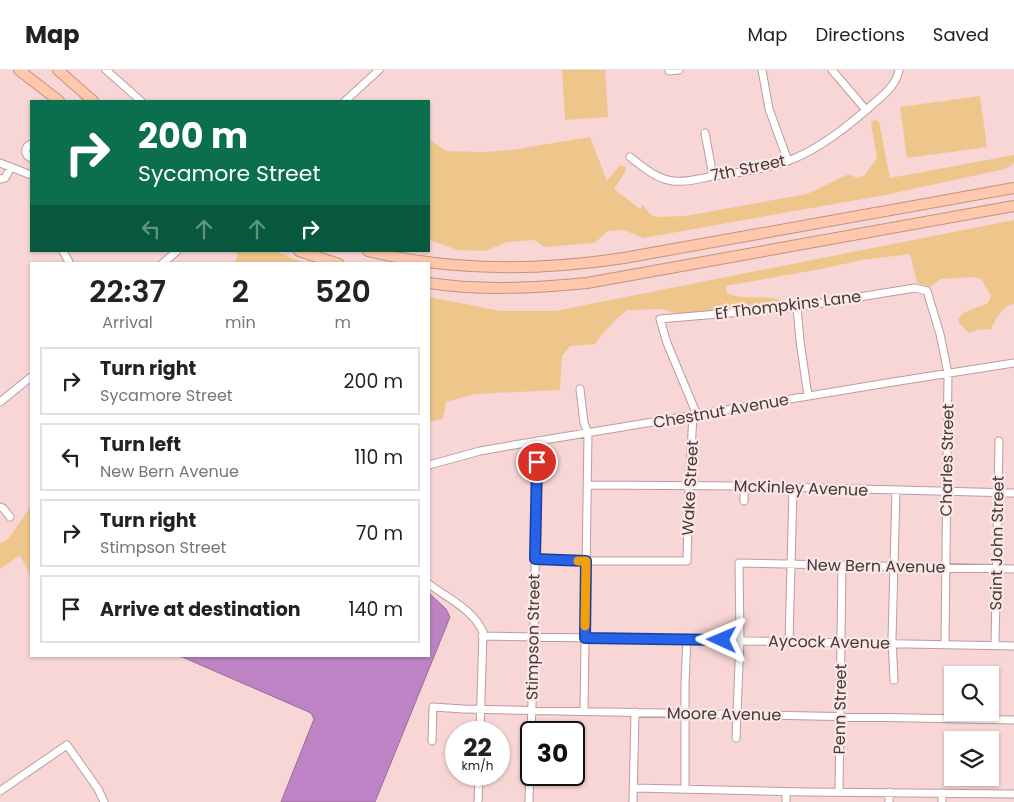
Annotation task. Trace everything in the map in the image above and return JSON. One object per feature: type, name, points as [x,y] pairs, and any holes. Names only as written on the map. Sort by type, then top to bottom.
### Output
[{"type":"highway","points":[[58,70],[91,98]]},
{"type":"highway","points":[[66,70],[91,98]]},
{"type":"highway","points":[[25,71],[58,100]]},
{"type":"highway","points":[[25,71],[62,100]]},
{"type":"highway","points":[[430,263],[471,267],[522,268],[574,265],[624,258],[1014,188]]},
{"type":"highway","points":[[430,283],[518,288],[587,283],[1014,206]]},
{"type":"highway","points":[[302,252],[333,262]]},
{"type":"highway","points":[[373,252],[420,262]]},
{"type":"street","points":[[106,70],[141,100]]},
{"type":"street","points":[[346,100],[379,70]]},
{"type":"street","points":[[669,72],[679,70]]},
{"type":"street","points":[[762,70],[769,109],[788,160]]},
{"type":"street","points":[[832,70],[866,110]]},
{"type":"street","name":"7th Street","points":[[630,157],[649,172],[660,178],[672,181],[686,181],[761,168],[788,160],[808,152],[823,143],[866,110],[888,91],[897,78],[899,70]]},
{"type":"street","points":[[704,133],[713,176]]},
{"type":"street","points":[[30,144],[27,146],[26,151],[30,157]]},
{"type":"street","points":[[0,163],[30,175]]},
{"type":"street","points":[[0,179],[5,178],[11,167]]},
{"type":"street","points":[[164,262],[176,252]]},
{"type":"street","name":"Ef Thompkins Lane","points":[[660,319],[798,307],[915,288]]},
{"type":"street","name":"Charles Street","points":[[915,288],[927,291],[940,334],[948,373],[945,644]]},
{"type":"street","points":[[798,307],[801,350],[808,396]]},
{"type":"street","name":"Wake Street","points":[[586,561],[687,562],[689,486],[695,415],[667,343],[660,319]]},
{"type":"street","name":"Chestnut Avenue","points":[[430,465],[480,451],[537,441],[1014,363]]},
{"type":"street","points":[[0,402],[30,378]]},
{"type":"street","points":[[580,389],[584,423],[588,433],[584,711]]},
{"type":"street","name":"Stimpson Street","points":[[529,802],[537,441]]},
{"type":"street","name":"Saint John Street","points":[[995,645],[999,441]]},
{"type":"street","name":"McKinley Avenue","points":[[587,485],[744,486],[793,489],[1014,493]]},
{"type":"street","points":[[744,486],[744,501]]},
{"type":"street","points":[[790,641],[793,489]]},
{"type":"street","points":[[894,680],[892,643],[896,491]]},
{"type":"street","points":[[0,507],[4,508],[10,517]]},
{"type":"street","points":[[535,559],[586,561]]},
{"type":"street","name":"New Bern Avenue","points":[[740,640],[739,563],[1014,568]]},
{"type":"street","name":"Penn Street","points":[[839,792],[842,565]]},
{"type":"street","points":[[430,585],[474,617],[481,628],[480,721]]},
{"type":"street","name":"Aycock Avenue","points":[[482,636],[1014,646]]},
{"type":"street","points":[[685,789],[687,639]]},
{"type":"street","points":[[736,738],[740,640]]},
{"type":"street","name":"Moore Avenue","points":[[432,741],[433,707],[1014,720]]},
{"type":"street","points":[[633,802],[635,712]]},
{"type":"street","points":[[0,791],[67,745],[98,789],[104,802]]},
{"type":"street","points":[[478,802],[479,786]]},
{"type":"street","points":[[633,788],[786,792],[1014,794]]},
{"type":"street","points":[[786,792],[786,802]]},
{"type":"street","points":[[889,792],[889,802]]},
{"type":"street","points":[[942,793],[942,802]]},
{"type":"shaded area","points":[[562,70],[605,70],[608,117],[565,120]]},
{"type":"shaded area","points":[[980,96],[987,147],[907,158],[900,107]]},
{"type":"shaded area","points":[[874,119],[879,122],[890,178],[1014,155],[1014,163],[1005,169],[885,195],[643,238],[624,230],[607,231],[595,243],[544,247],[535,240],[507,242],[485,251],[458,250],[430,240],[430,140],[446,151],[482,152],[511,150],[590,137],[607,181],[620,165],[625,167],[626,170],[614,189],[640,209],[643,205],[650,214],[656,217],[685,216],[807,194],[849,174],[857,178],[864,176],[877,158],[871,124]]},
{"type":"shaded area","points":[[1014,220],[1014,304],[1003,310],[991,329],[977,330],[969,333],[959,323],[958,319],[963,313],[988,303],[991,296],[981,279],[974,277],[941,279],[930,287],[917,283],[910,254],[862,260],[726,286],[727,293],[735,296],[772,298],[788,304],[675,313],[662,309],[627,310],[595,344],[570,346],[562,356],[560,390],[474,394],[446,402],[443,419],[430,422],[430,297],[501,311],[555,311]]},
{"type":"shaded area","points":[[235,252],[277,252],[302,262],[235,262],[238,255]]},
{"type":"shaded area","points":[[30,507],[30,575],[20,555],[0,569],[0,544],[8,539]]},
{"type":"shaded area","points":[[430,594],[446,609],[450,617],[375,802],[281,802],[314,719],[311,713],[182,657],[430,657]]},
{"type":"slow traffic","points":[[578,561],[586,561],[585,626]]},
{"type":"route","points":[[537,462],[535,559],[586,561],[585,638],[722,640]]}]
